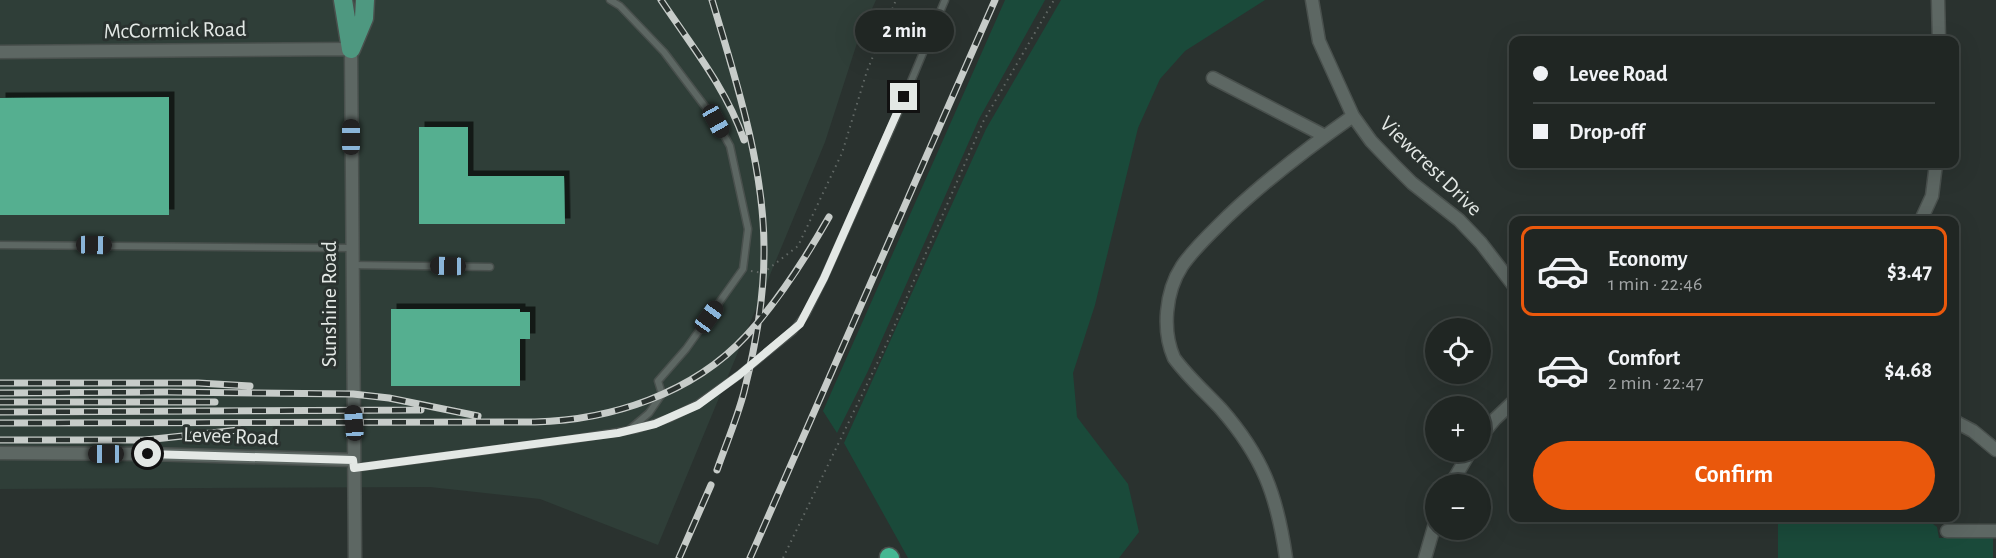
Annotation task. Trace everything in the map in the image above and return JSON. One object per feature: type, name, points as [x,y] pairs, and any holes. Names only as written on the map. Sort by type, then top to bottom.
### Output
[{"type":"main road","name":"Sunshine Road","points":[[343,0],[351,49]]},
{"type":"main road","name":"Sunshine Road","points":[[351,49],[364,18],[365,0]]},
{"type":"street","name":"Viewcrest Drive","points":[[1312,0],[1319,41],[1353,116],[1371,141],[1399,170],[1460,220],[1509,279]]},
{"type":"street","points":[[1938,0],[1939,36]]},
{"type":"street","name":"McCormick Road","points":[[0,52],[351,49]]},
{"type":"street","name":"Sunshine Road","points":[[351,49],[355,558]]},
{"type":"street","points":[[1213,78],[1325,136]]},
{"type":"street","points":[[1286,558],[1273,492],[1252,449],[1236,427],[1174,358],[1166,332],[1167,317],[1170,298],[1181,268],[1201,243],[1257,189],[1353,116]]},
{"type":"street","points":[[1923,216],[1932,196],[1936,168]]},
{"type":"street","points":[[1491,424],[1509,406]]},
{"type":"street","points":[[1959,424],[1973,431],[1996,450]]},
{"type":"street","name":"Levee Road","points":[[0,453],[148,454],[353,464]]},
{"type":"street","points":[[1947,531],[1996,531]]},
{"type":"street","points":[[1425,558],[1430,540]]},
{"type":"lane","points":[[610,0],[620,6],[664,52],[716,121],[730,146],[748,229],[743,269],[686,349],[658,381],[662,394],[649,413],[627,431]]},
{"type":"lane","points":[[353,464],[627,431],[655,424],[698,405],[739,375],[800,324],[829,268],[945,0]]},
{"type":"lane","points":[[0,245],[352,248]]},
{"type":"lane","points":[[352,265],[490,267]]},
{"type":"path","points":[[743,269],[763,273],[798,246],[842,153],[867,71],[896,0]]},
{"type":"path","points":[[783,558],[886,345],[983,122],[1054,0]]},
{"type":"shaded area","points":[[0,0],[876,0],[858,40],[825,142],[658,545],[540,499],[430,487],[0,489]]},
{"type":"green space","points":[[1005,0],[1045,0],[979,119],[868,371],[837,433],[823,411]]},
{"type":"green space","points":[[1061,0],[1265,0],[1185,51],[1160,79],[1138,128],[1095,305],[1073,373],[1077,417],[1128,484],[1139,532],[1119,558],[908,558],[844,443],[986,129]]},
{"type":"green space","points":[[1778,522],[1930,522],[1937,527],[1939,538],[1993,537],[1993,558],[1778,558]]},
{"type":"building","points":[[169,97],[169,215],[0,215],[0,98]]},
{"type":"building","points":[[419,127],[468,127],[468,176],[564,176],[565,224],[419,224]]},
{"type":"building","points":[[391,309],[520,309],[520,312],[530,312],[530,339],[520,339],[520,386],[391,386]]},
{"type":"railway","points":[[661,0],[718,85],[744,140]]},
{"type":"railway","points":[[712,0],[739,93],[754,157],[760,189],[764,253],[761,306],[752,358],[735,422],[717,470]]},
{"type":"railway","points":[[750,558],[995,0]]},
{"type":"railway","points":[[0,423],[535,422],[592,416],[621,409],[676,388],[701,374],[725,356],[746,336],[780,294],[829,217]]},
{"type":"railway","points":[[0,383],[198,383],[250,386]]},
{"type":"railway","points":[[0,393],[353,394],[389,398],[478,416]]},
{"type":"railway","points":[[0,402],[215,402]]},
{"type":"railway","points":[[0,412],[421,410]]},
{"type":"railway","points":[[0,440],[145,440],[239,430]]},
{"type":"railway","points":[[679,558],[711,485]]},
{"type":"route","points":[[148,454],[353,460],[354,468],[618,433],[655,424],[698,405],[739,375],[800,324],[824,278],[904,97]]}]
